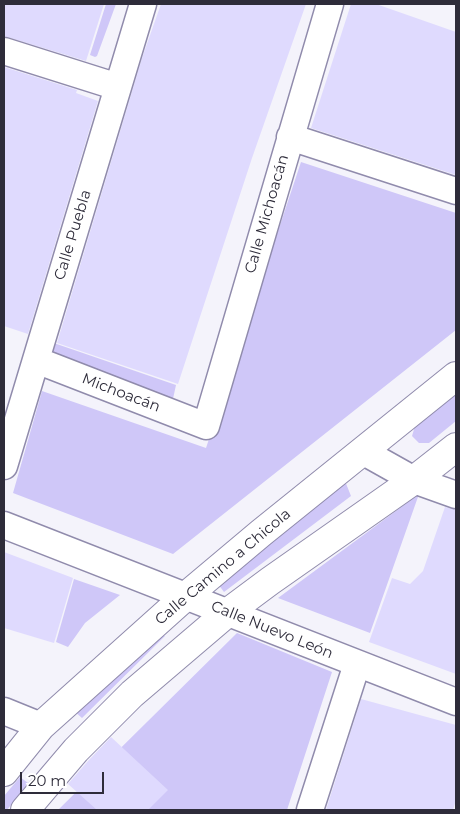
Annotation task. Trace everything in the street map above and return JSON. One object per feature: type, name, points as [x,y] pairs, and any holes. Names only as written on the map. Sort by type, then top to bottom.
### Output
[{"type":"street","name":"Calle Puebla","points":[[4,466],[143,4]]},
{"type":"street","name":"Calle Michoacán","points":[[206,426],[330,4]]},
{"type":"street","points":[[4,51],[118,87]]},
{"type":"street","points":[[290,137],[456,191]]},
{"type":"street","name":"Michoacán","points":[[36,360],[206,426]]},
{"type":"street","name":"Calle Camino a Chicola","points":[[4,772],[41,726],[186,596],[456,376]]},
{"type":"street","points":[[25,810],[76,750],[132,694],[227,613],[414,480],[456,447]]},
{"type":"street","points":[[364,452],[414,480],[456,495]]},
{"type":"street","name":"Calle Nuevo León","points":[[4,526],[456,702]]},
{"type":"street","points":[[310,810],[357,664]]},
{"type":"street","points":[[4,712],[41,726],[76,750]]},
{"type":"shaded area","points":[[106,4],[116,4],[95,57],[90,55]]},
{"type":"shaded area","points":[[301,162],[456,213],[456,330],[173,554],[13,493],[42,391],[206,448]]},
{"type":"shaded area","points":[[48,341],[176,385],[171,408],[44,356]]},
{"type":"shaded area","points":[[456,392],[456,421],[429,443],[419,443],[412,436],[415,426]]},
{"type":"shaded area","points":[[345,481],[351,496],[224,592],[218,584]]},
{"type":"shaded area","points":[[419,494],[370,633],[278,598]]},
{"type":"shaded area","points":[[74,579],[120,595],[85,623],[68,647],[56,642]]},
{"type":"shaded area","points":[[151,629],[165,636],[82,718],[74,711]]},
{"type":"shaded area","points":[[237,633],[332,672],[287,810],[58,810]]},
{"type":"shaded area","points":[[20,777],[28,783],[7,810],[4,810],[4,796]]},
{"type":"building","points":[[4,4],[104,4],[86,61],[4,36]]},
{"type":"building","points":[[161,4],[306,4],[252,158],[178,384],[57,343],[142,58]]},
{"type":"building","points":[[351,4],[376,4],[456,32],[456,175],[311,128]]},
{"type":"building","points":[[4,67],[77,90],[76,93],[98,101],[28,334],[4,326]]},
{"type":"building","points":[[445,507],[456,510],[456,674],[369,642],[392,578],[410,584],[423,571]]},
{"type":"building","points":[[4,552],[73,578],[54,643],[4,628]]},
{"type":"building","points":[[361,699],[456,725],[456,800],[453,810],[326,810]]},
{"type":"building","points":[[111,737],[168,790],[148,810],[97,810],[68,784]]}]
